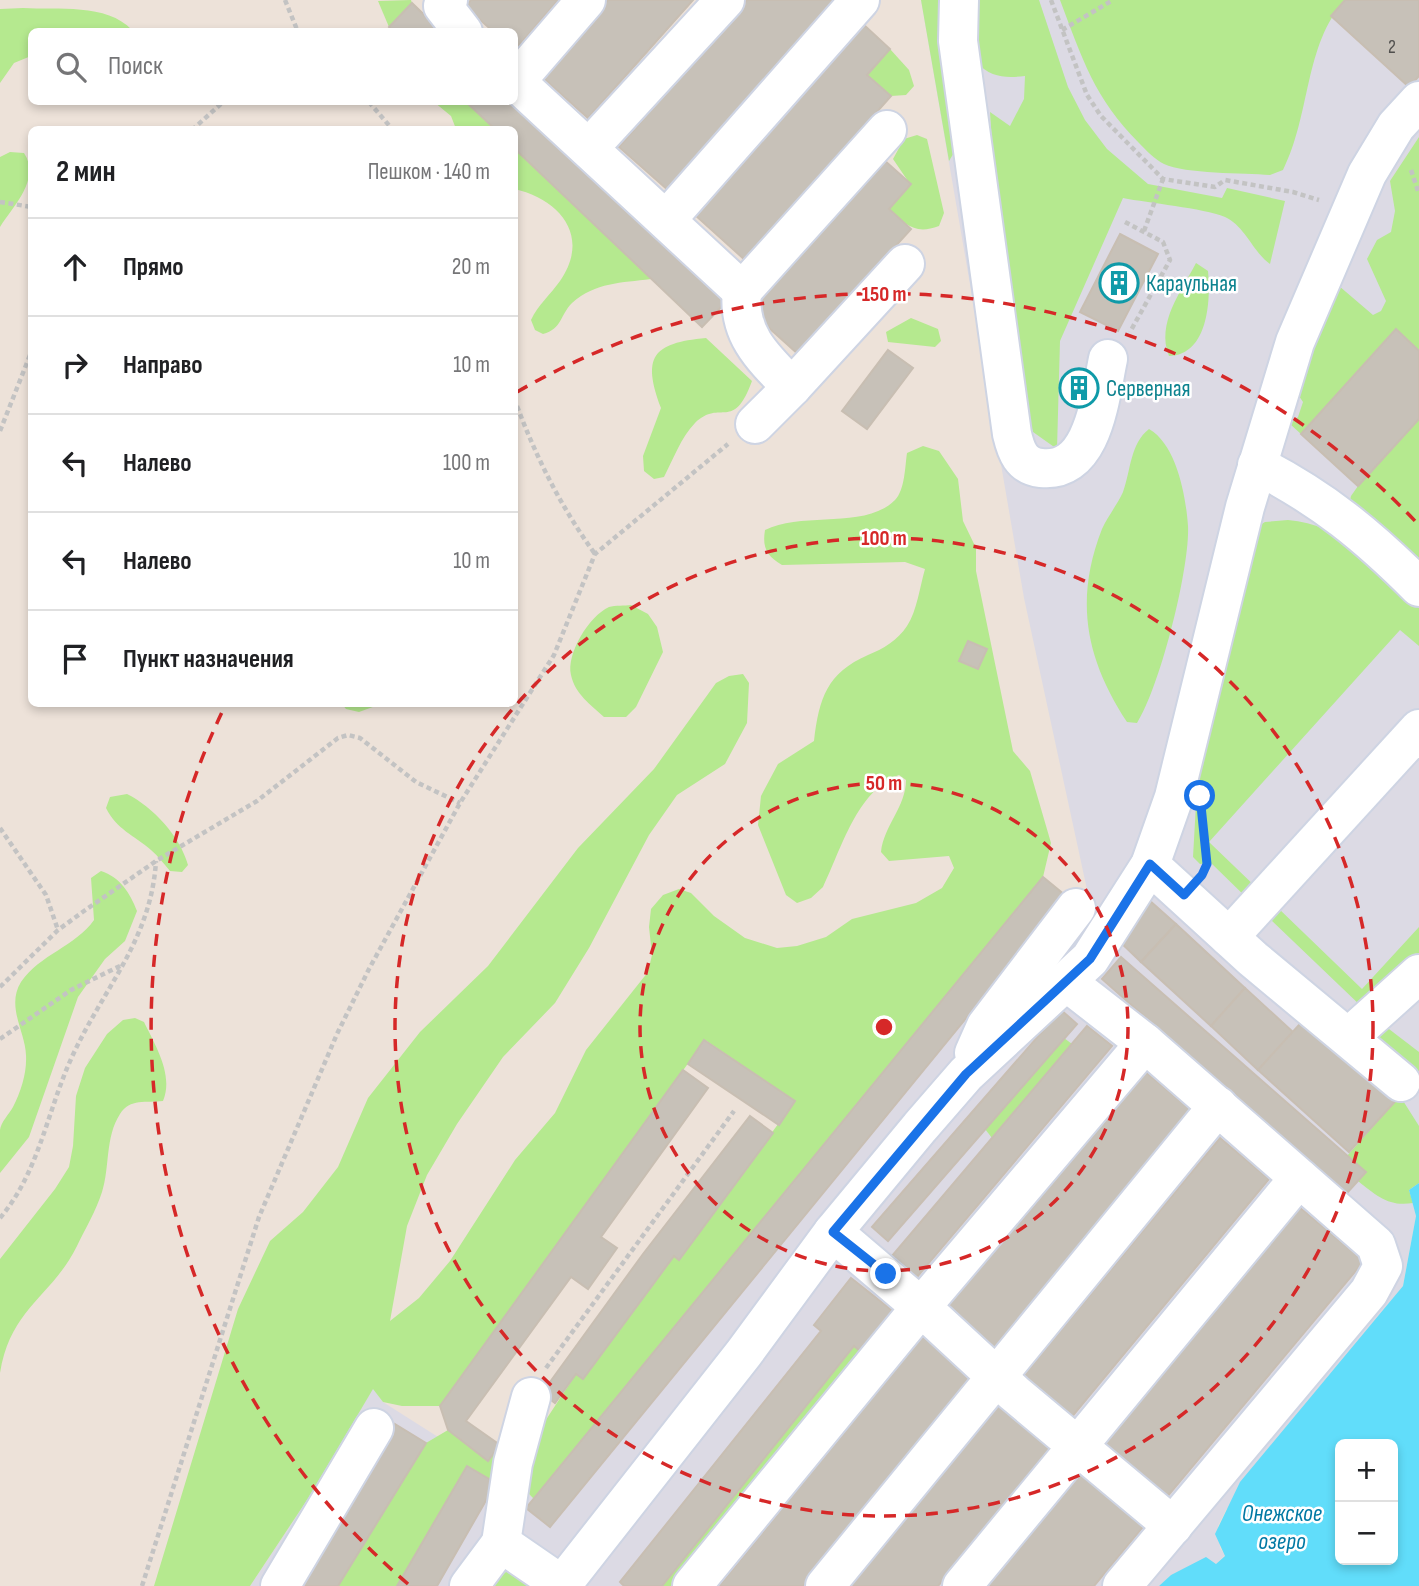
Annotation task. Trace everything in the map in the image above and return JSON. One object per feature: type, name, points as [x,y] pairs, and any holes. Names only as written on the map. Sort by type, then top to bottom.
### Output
[{"type":"lane","points":[[448,0],[443,6],[460,28]]},
{"type":"lane","points":[[518,77],[586,0]]},
{"type":"lane","points":[[589,148],[725,0]]},
{"type":"lane","points":[[666,220],[860,0]]},
{"type":"lane","points":[[959,0],[958,41],[988,274],[1012,434],[1015,448],[1027,464],[1038,468],[1059,467],[1078,453],[1092,428],[1108,359]]},
{"type":"lane","points":[[518,83],[741,291]]},
{"type":"lane","points":[[501,1543],[561,1586],[736,1364],[833,1232],[966,1074],[1068,983],[1094,953],[1150,864],[1166,826],[1257,465],[1295,342],[1348,214],[1385,143],[1419,101]]},
{"type":"lane","points":[[792,387],[750,340],[741,317],[741,291],[887,130]]},
{"type":"lane","points":[[755,424],[905,264]]},
{"type":"lane","points":[[1257,465],[1326,504],[1384,552],[1419,587]]},
{"type":"lane","points":[[1229,937],[1419,729]]},
{"type":"lane","points":[[1150,864],[1229,937],[1402,1082]]},
{"type":"lane","points":[[966,1074],[986,1026],[1076,908]]},
{"type":"lane","points":[[1350,1036],[1419,974]]},
{"type":"lane","points":[[1068,983],[1145,1043],[1376,1245],[1383,1266],[1369,1292],[1122,1586]]},
{"type":"lane","points":[[692,1586],[921,1307],[1145,1043]]},
{"type":"lane","points":[[825,1586],[1218,1106]]},
{"type":"lane","points":[[962,1586],[1299,1178]]},
{"type":"lane","points":[[833,1232],[921,1307],[997,1378],[1173,1526]]},
{"type":"lane","points":[[469,1586],[501,1543],[513,1463],[531,1397]]},
{"type":"lane","points":[[280,1586],[374,1428]]},
{"type":"path","points":[[285,0],[294,28]]},
{"type":"path","points":[[1051,0],[1094,107],[1163,179],[1214,187],[1225,180],[1293,192]]},
{"type":"path","points":[[1062,30],[1113,0]]},
{"type":"path","points":[[196,126],[220,105]]},
{"type":"path","points":[[372,105],[390,126]]},
{"type":"path","points":[[1144,231],[1163,179]]},
{"type":"path","points":[[0,202],[28,206]]},
{"type":"path","points":[[1108,359],[1114,348],[1134,327],[1168,265],[1166,246],[1125,222]]},
{"type":"path","points":[[0,431],[28,360]]},
{"type":"path","points":[[518,409],[553,492],[595,554]]},
{"type":"path","points":[[142,1586],[259,1217],[337,1034],[460,803],[554,655],[595,554],[755,424]]},
{"type":"path","points":[[0,987],[58,930],[156,861],[257,801],[338,738],[348,735],[360,738],[416,782],[460,803]]},
{"type":"path","points":[[1184,895],[1202,875],[1207,864],[1203,820]]},
{"type":"path","points":[[0,828],[46,895],[58,930]]},
{"type":"path","points":[[0,1218],[27,1177],[83,1033],[124,964],[148,916],[154,890],[156,861]]},
{"type":"path","points":[[0,1039],[71,990],[124,964]]},
{"type":"path","points":[[531,1397],[564,1342],[734,1111]]},
{"type":"shaded area","points":[[921,0],[1419,0],[1419,1183],[1409,1190],[1416,1216],[1403,1286],[1226,1510],[1218,1526],[1220,1548],[1225,1555],[1216,1564],[1206,1558],[1171,1575],[1159,1586],[250,1586],[309,1497],[373,1388],[383,1402],[534,1498],[1043,877],[1066,896],[1091,908],[1024,598]]},
{"type":"green space","points":[[411,0],[412,3],[389,27],[378,1]]},
{"type":"green space","points":[[921,0],[949,0],[958,146],[949,161]]},
{"type":"green space","points":[[973,0],[1039,0],[1068,87],[1085,120],[1107,149],[1148,184],[1222,198],[1227,188],[1285,201],[1270,264],[1238,226],[1225,217],[1190,208],[1123,198],[1060,341],[1057,449],[1033,432],[1016,371],[997,228],[990,112],[1010,126],[1024,99],[1025,76],[999,76],[976,62]]},
{"type":"green space","points":[[1060,0],[1345,0],[1322,38],[1299,126],[1283,170],[1270,175],[1186,170],[1164,164],[1154,157],[1124,126],[1100,93],[1083,59]]},
{"type":"green space","points":[[0,9],[95,12],[109,15],[130,28],[28,28],[28,57],[14,63],[0,83]]},
{"type":"green space","points":[[890,49],[909,70],[914,86],[906,95],[891,96],[867,75]]},
{"type":"green space","points":[[438,105],[469,105],[493,126],[455,126],[451,116]]},
{"type":"green space","points":[[917,135],[927,139],[944,213],[939,226],[931,229],[911,227],[889,209],[910,184],[893,159],[904,139]]},
{"type":"green space","points":[[1419,137],[1419,351],[1395,330],[1301,434],[1290,424],[1298,417],[1303,402],[1297,393],[1315,328],[1339,286],[1373,315],[1381,311],[1386,301],[1367,259],[1377,240],[1391,232],[1395,211],[1390,181]]},
{"type":"green space","points":[[10,152],[24,153],[28,163],[28,182],[0,227],[0,157]]},
{"type":"green space","points":[[518,152],[651,279],[609,285],[590,291],[572,303],[554,329],[543,334],[535,330],[531,320],[560,281],[569,265],[572,249],[566,222],[557,211],[531,194],[518,190]]},
{"type":"green space","points":[[1196,263],[1208,271],[1209,297],[1204,324],[1192,347],[1169,356],[1166,344],[1168,320],[1177,296]]},
{"type":"green space","points":[[911,318],[938,329],[941,341],[935,347],[888,342],[886,332]]},
{"type":"green space","points":[[706,338],[752,381],[739,406],[732,411],[704,416],[695,423],[681,442],[664,477],[654,479],[644,471],[643,456],[661,408],[652,376],[656,356],[674,344]]},
{"type":"green space","points":[[1419,419],[1419,573],[1349,505],[1358,486]]},
{"type":"green space","points":[[1149,429],[1167,447],[1173,459],[1182,487],[1188,526],[1184,569],[1172,627],[1155,683],[1137,723],[1127,722],[1102,675],[1089,629],[1087,605],[1093,555],[1102,529],[1123,492],[1138,442]]},
{"type":"green space","points":[[923,446],[939,451],[958,479],[963,521],[976,548],[976,571],[1013,751],[1030,771],[1051,843],[1043,877],[534,1499],[526,1491],[528,1447],[576,1374],[583,1378],[674,1256],[679,1259],[795,1101],[705,1040],[440,1406],[402,1406],[383,1402],[373,1389],[309,1497],[250,1586],[154,1586],[238,1309],[270,1241],[303,1212],[338,1167],[368,1098],[420,1032],[488,966],[578,848],[654,769],[716,683],[729,676],[743,674],[749,683],[747,723],[725,764],[677,795],[649,835],[589,948],[555,1003],[503,1057],[457,1124],[427,1175],[407,1226],[390,1321],[419,1298],[450,1261],[515,1160],[555,1113],[586,1050],[648,972],[652,955],[649,927],[651,909],[663,895],[679,889],[691,893],[714,916],[745,938],[777,948],[797,946],[826,937],[852,919],[916,903],[942,888],[954,868],[949,856],[889,861],[881,852],[886,833],[903,799],[906,780],[899,775],[884,783],[861,807],[823,887],[811,898],[797,903],[786,895],[758,825],[761,796],[778,764],[814,741],[822,700],[834,679],[854,662],[890,644],[903,631],[913,613],[925,569],[905,562],[782,565],[767,551],[764,542],[765,530],[780,524],[851,518],[882,509],[895,500],[901,490],[907,453]]},
{"type":"green space","points":[[1288,520],[1326,529],[1343,538],[1419,599],[1419,646],[1400,630],[1209,842],[1260,891],[1251,902],[1211,863],[1200,864],[1193,857],[1196,804],[1185,800],[1255,528],[1265,522]]},
{"type":"green space","points":[[631,605],[648,614],[657,627],[663,652],[636,707],[626,717],[604,717],[576,688],[571,675],[572,657],[581,636],[594,618],[611,606]]},
{"type":"green space","points":[[344,707],[373,707],[359,712]]},
{"type":"green space","points":[[127,794],[146,806],[172,833],[188,865],[182,872],[170,871],[154,852],[110,816],[106,808],[110,797]]},
{"type":"green space","points":[[101,871],[124,886],[137,911],[125,941],[105,959],[78,997],[29,1137],[0,1173],[0,1130],[16,1101],[26,1068],[25,1046],[16,1009],[17,991],[21,982],[37,965],[78,937],[94,920],[91,878]]},
{"type":"green space","points":[[1276,906],[1362,989],[1419,927],[1419,962],[1363,1008],[1268,917]]},
{"type":"green space","points":[[135,1018],[144,1022],[162,1060],[166,1081],[163,1101],[134,1103],[120,1114],[112,1132],[104,1182],[94,1213],[67,1264],[22,1318],[13,1333],[0,1373],[0,1259],[69,1167],[76,1096],[85,1068],[107,1034],[123,1020]]},
{"type":"green space","points":[[1385,1026],[1419,1052],[1419,1089],[1375,1038]]},
{"type":"green space","points":[[1064,1038],[1072,1044],[992,1138],[985,1129]]},
{"type":"green space","points":[[1400,1096],[1419,1126],[1419,1183],[1409,1190],[1413,1203],[1405,1204],[1390,1202],[1358,1181],[1366,1172],[1347,1156]]},
{"type":"green space","points":[[854,1346],[866,1356],[684,1586],[662,1586]]},
{"type":"green space","points":[[448,1430],[488,1461],[500,1445],[496,1483],[467,1466],[397,1586],[338,1586],[426,1443]]},
{"type":"green space","points":[[517,1571],[533,1586],[487,1586],[506,1572]]},
{"type":"water","name":"Онежское озеро","points":[[1419,1183],[1419,1586],[1159,1586],[1171,1575],[1206,1557],[1216,1564],[1225,1556],[1215,1534],[1240,1482],[1403,1286],[1416,1216],[1409,1190]]},
{"type":"building","points":[[471,0],[558,0],[518,47],[518,28],[489,28],[465,7]]},
{"type":"building","points":[[608,0],[693,0],[588,118],[541,76]]},
{"type":"building","points":[[747,0],[834,0],[668,190],[619,147]]},
{"type":"building","points":[[1345,0],[1419,0],[1419,76],[1409,87],[1331,16]]},
{"type":"building","points":[[412,3],[438,28],[390,28]]},
{"type":"building","points":[[864,25],[890,49],[867,75],[891,96],[745,260],[695,215]]},
{"type":"building","points":[[469,105],[518,105],[725,303],[702,327],[518,152],[518,126],[492,126]]},
{"type":"building","points":[[884,160],[911,184],[889,209],[911,229],[798,354],[749,310]]},
{"type":"building","name":"Караульная","points":[[1120,234],[1158,254],[1118,331],[1080,312]]},
{"type":"building","points":[[1396,329],[1419,351],[1419,419],[1358,486],[1301,434]]},
{"type":"building","points":[[888,350],[913,368],[867,429],[842,411]]},
{"type":"building","name":"Серверная","points":[[1074,370],[1091,373],[1083,407],[1067,403]]},
{"type":"building","points":[[968,641],[987,649],[978,669],[959,661]]},
{"type":"building","points":[[1043,877],[1066,896],[550,1527],[526,1508]]},
{"type":"building","points":[[1149,900],[1176,924],[1141,962],[1115,937]]},
{"type":"building","points":[[1176,924],[1245,988],[1211,1026],[1141,962]]},
{"type":"building","points":[[1121,957],[1366,1172],[1346,1194],[1102,979]]},
{"type":"building","points":[[1245,988],[1293,1032],[1258,1070],[1211,1026]]},
{"type":"building","points":[[1061,1010],[1077,1024],[888,1241],[872,1227]]},
{"type":"building","points":[[1309,1014],[1400,1096],[1349,1152],[1258,1070]]},
{"type":"building","points":[[1087,1026],[1112,1046],[917,1277],[892,1256]]},
{"type":"building","points":[[704,1040],[795,1101],[779,1125],[688,1064]]},
{"type":"building","points":[[683,1070],[708,1088],[601,1237],[617,1248],[588,1289],[571,1277],[466,1421],[500,1445],[488,1461],[448,1430],[440,1406]]},
{"type":"building","points":[[1143,1070],[1197,1115],[998,1356],[944,1311]]},
{"type":"building","points":[[750,1116],[773,1133],[679,1260],[674,1256],[583,1379],[576,1374],[555,1403],[542,1393],[643,1254]]},
{"type":"building","points":[[1220,1138],[1269,1179],[1070,1419],[1021,1378]]},
{"type":"building","points":[[1299,1207],[1364,1261],[1166,1498],[1102,1444]]},
{"type":"building","points":[[851,1278],[899,1316],[866,1356],[854,1346],[662,1586],[624,1586],[620,1582],[821,1331],[814,1325]]},
{"type":"building","points":[[922,1336],[973,1378],[803,1586],[719,1586]]},
{"type":"building","points":[[999,1401],[1054,1446],[938,1586],[846,1586]]},
{"type":"building","points":[[395,1424],[426,1443],[338,1586],[296,1586]]},
{"type":"building","points":[[467,1466],[496,1483],[437,1586],[397,1586]]},
{"type":"building","points":[[1082,1469],[1147,1522],[1094,1586],[984,1586]]},
{"type":"place","name":"Караульная","points":[[1119,283]]},
{"type":"place","name":"Серверная","points":[[1079,388]]},
{"type":"route","points":[[886,1274],[833,1232],[966,1074],[1068,983],[1090,959],[1150,864],[1184,895],[1202,875],[1207,864],[1200,796]]}]
